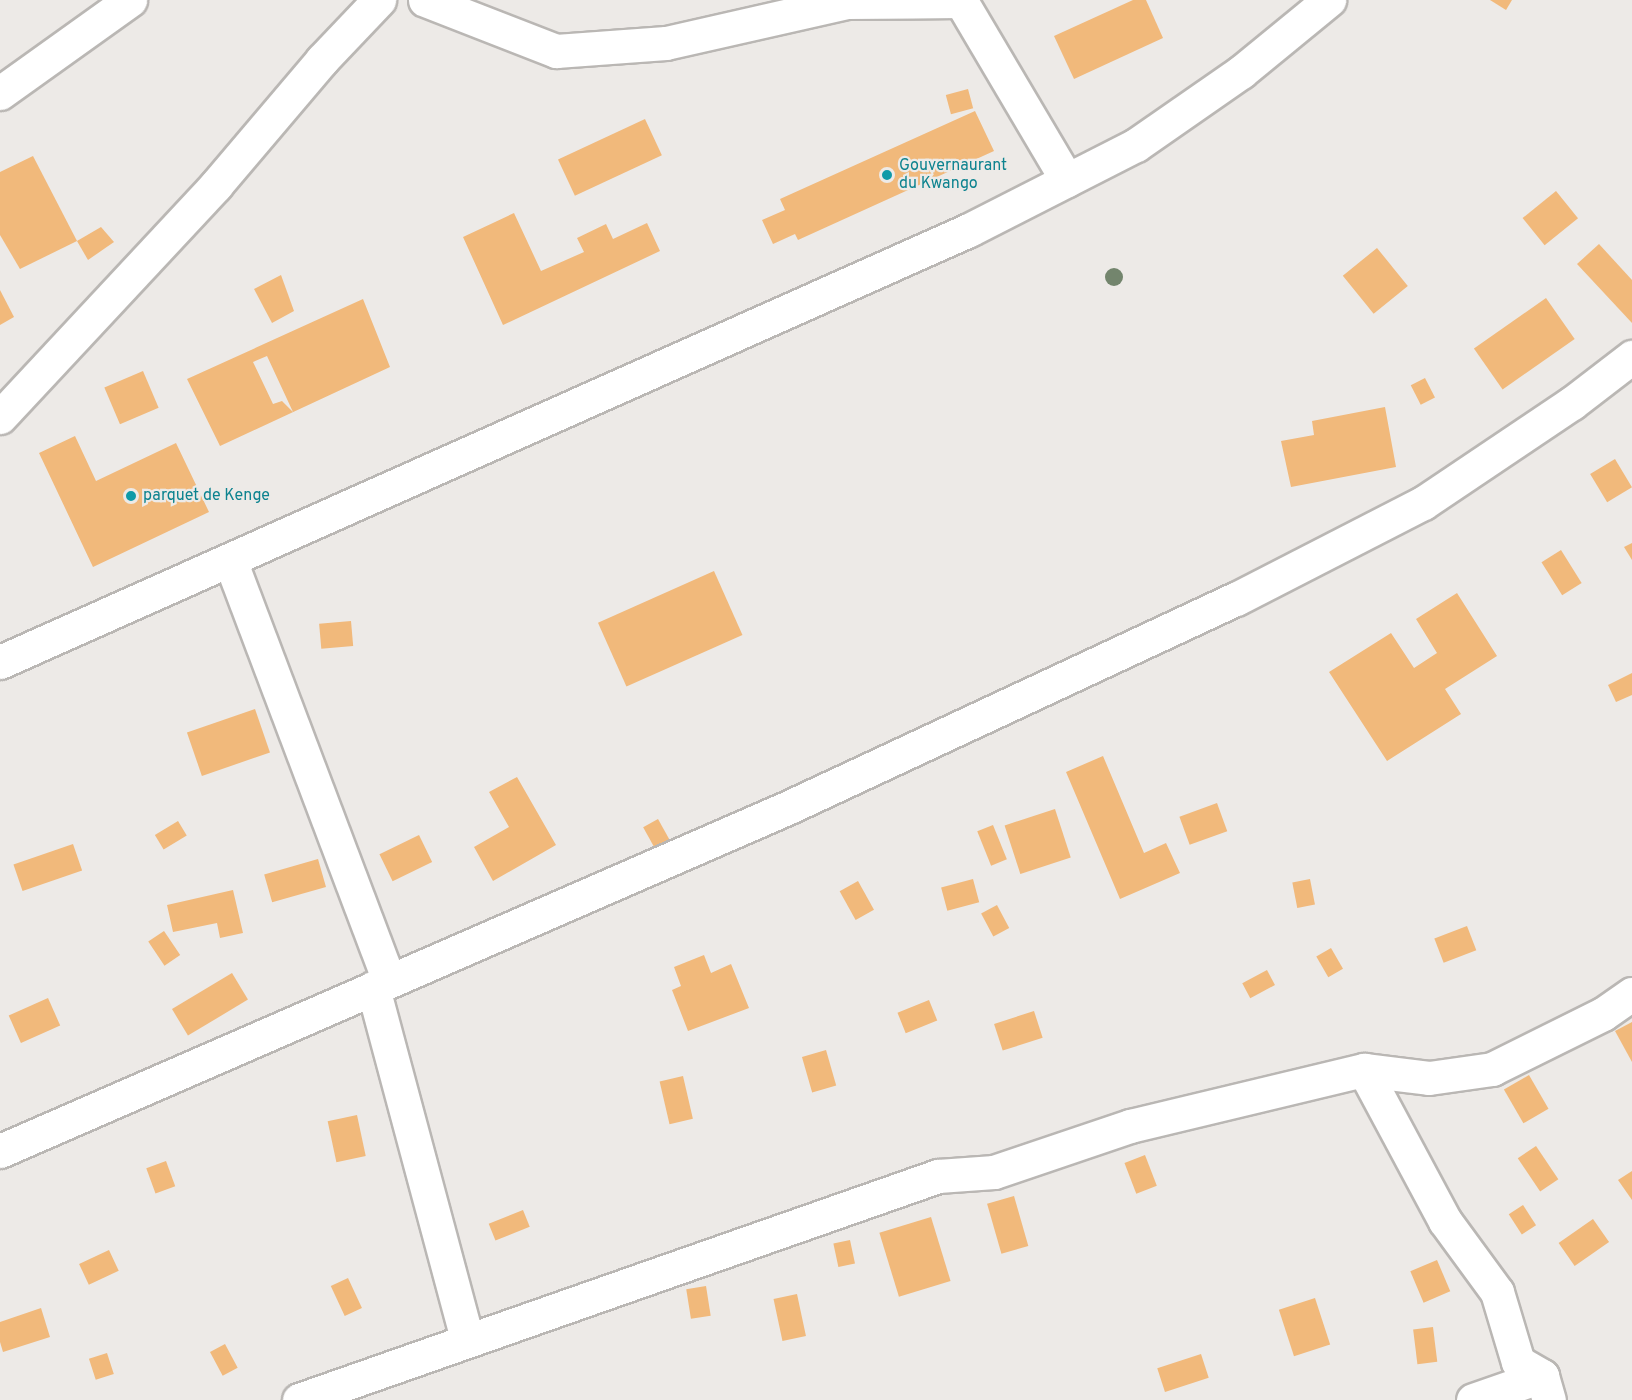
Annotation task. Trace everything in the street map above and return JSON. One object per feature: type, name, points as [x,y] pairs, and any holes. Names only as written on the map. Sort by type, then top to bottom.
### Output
[{"type":"street","points":[[0,93],[130,0]]},
{"type":"street","points":[[0,417],[216,185],[322,60],[379,0]]},
{"type":"street","points":[[425,0],[556,51],[666,43],[847,2],[961,0],[1067,180]]},
{"type":"street","points":[[0,662],[969,230],[1145,138],[1241,72],[1329,0]]},
{"type":"street","points":[[0,1151],[787,807],[1236,600],[1423,503],[1572,403],[1632,357]]},
{"type":"street","points":[[230,560],[381,985],[467,1340]]},
{"type":"street","points":[[299,1400],[939,1176],[994,1172],[1130,1126],[1364,1070],[1430,1078],[1491,1069],[1603,1014],[1632,994]]},
{"type":"street","points":[[1364,1070],[1445,1221],[1497,1292],[1518,1362],[1545,1388]]},
{"type":"street","points":[[1473,1400],[1545,1388]]},
{"type":"building","points":[[1133,0],[1146,0],[1163,38],[1074,79],[1054,36]]},
{"type":"building","points":[[1490,0],[1512,0],[1506,10]]},
{"type":"building","points":[[968,89],[973,108],[951,114],[946,95]]},
{"type":"building","name":"Gouvernaurant du Kwango","points":[[975,111],[994,151],[798,240],[795,234],[773,244],[762,220],[785,210],[780,199]]},
{"type":"building","points":[[645,119],[662,155],[575,196],[558,160]]},
{"type":"building","points":[[33,156],[77,241],[20,269],[0,235],[0,172]]},
{"type":"building","points":[[1556,191],[1578,218],[1545,245],[1523,218]]},
{"type":"building","points":[[514,213],[541,271],[584,252],[577,238],[606,224],[613,239],[647,223],[660,251],[503,325],[463,237]]},
{"type":"building","points":[[101,227],[114,242],[88,260],[77,241]]},
{"type":"building","points":[[1599,244],[1632,280],[1632,323],[1577,264]]},
{"type":"building","points":[[1377,248],[1408,286],[1374,314],[1343,276]]},
{"type":"building","points":[[281,275],[294,311],[272,323],[254,289]]},
{"type":"building","points":[[0,290],[14,317],[0,325]]},
{"type":"building","points":[[1546,298],[1575,339],[1503,389],[1474,348]]},
{"type":"building","points":[[363,299],[390,367],[220,446],[187,379]],"holes":[[[267,356],[293,412],[282,401],[273,404],[253,362]]]},
{"type":"building","points":[[143,371],[159,408],[120,424],[104,387]]},
{"type":"building","points":[[1425,378],[1435,398],[1421,405],[1411,385]]},
{"type":"building","points":[[1385,407],[1396,467],[1291,487],[1281,441],[1314,435],[1312,421]]},
{"type":"building","name":"parquet de Kenge","points":[[75,436],[96,481],[176,443],[209,512],[93,567],[39,453]]},
{"type":"building","points":[[1615,459],[1632,487],[1607,502],[1590,474]]},
{"type":"building","points":[[1632,543],[1632,560],[1624,547]]},
{"type":"building","points":[[1561,550],[1582,583],[1562,595],[1541,562]]},
{"type":"building","points":[[714,571],[742,635],[626,687],[598,623]]},
{"type":"building","points":[[1457,593],[1497,656],[1445,689],[1461,714],[1387,761],[1329,672],[1391,633],[1414,668],[1437,653],[1416,619]]},
{"type":"building","points":[[351,621],[353,646],[321,649],[319,624]]},
{"type":"building","points":[[1632,673],[1632,695],[1616,702],[1608,685]]},
{"type":"building","points":[[255,709],[270,752],[202,776],[187,732]]},
{"type":"building","points":[[1103,756],[1144,853],[1166,843],[1180,873],[1120,899],[1066,772]]},
{"type":"building","points":[[517,777],[556,845],[493,881],[474,847],[509,827],[489,792]]},
{"type":"building","points":[[1217,803],[1227,831],[1190,845],[1179,817]]},
{"type":"building","points":[[1055,809],[1071,858],[1020,874],[1005,825]]},
{"type":"building","points":[[658,819],[670,841],[655,849],[643,827]]},
{"type":"building","points":[[178,821],[187,836],[164,849],[155,835]]},
{"type":"building","points":[[993,825],[1007,859],[991,866],[977,831]]},
{"type":"building","points":[[419,835],[432,862],[393,881],[379,854]]},
{"type":"building","points":[[73,844],[82,870],[23,891],[13,865]]},
{"type":"building","points":[[318,859],[326,887],[272,902],[264,874]]},
{"type":"building","points":[[973,879],[979,902],[947,911],[941,888]]},
{"type":"building","points":[[1310,879],[1315,905],[1297,908],[1292,882]]},
{"type":"building","points":[[858,881],[874,910],[856,920],[840,891]]},
{"type":"building","points":[[233,890],[243,933],[220,938],[217,923],[173,932],[167,905]]},
{"type":"building","points":[[997,905],[1009,928],[993,936],[981,913]]},
{"type":"building","points":[[1467,926],[1476,950],[1444,963],[1434,939]]},
{"type":"building","points":[[164,931],[180,955],[164,966],[148,942]]},
{"type":"building","points":[[1331,948],[1343,969],[1328,977],[1316,957]]},
{"type":"building","points":[[704,955],[711,973],[731,964],[749,1008],[688,1031],[672,990],[681,986],[674,967]]},
{"type":"building","points":[[1267,970],[1275,985],[1250,998],[1242,983]]},
{"type":"building","points":[[232,973],[248,1000],[188,1036],[172,1009]]},
{"type":"building","points":[[48,998],[60,1025],[21,1043],[9,1015]]},
{"type":"building","points":[[929,1000],[937,1020],[906,1033],[897,1013]]},
{"type":"building","points":[[1034,1011],[1043,1038],[1003,1051],[994,1024]]},
{"type":"building","points":[[1632,1022],[1632,1062],[1615,1031]]},
{"type":"building","points":[[826,1050],[836,1086],[812,1092],[802,1057]]},
{"type":"building","points":[[1529,1075],[1548,1109],[1523,1123],[1504,1090]]},
{"type":"building","points":[[683,1076],[693,1119],[670,1124],[660,1081]]},
{"type":"building","points":[[357,1115],[366,1156],[336,1162],[328,1121]]},
{"type":"building","points":[[1536,1146],[1558,1179],[1540,1191],[1518,1158]]},
{"type":"building","points":[[1145,1155],[1157,1186],[1136,1194],[1124,1163]]},
{"type":"building","points":[[166,1161],[175,1186],[156,1194],[146,1168]]},
{"type":"building","points":[[1632,1171],[1632,1200],[1618,1180]]},
{"type":"building","points":[[1014,1196],[1028,1246],[1001,1254],[987,1204]]},
{"type":"building","points":[[1523,1205],[1536,1225],[1522,1234],[1509,1214]]},
{"type":"building","points":[[523,1210],[530,1227],[495,1241],[489,1224]]},
{"type":"building","points":[[931,1217],[951,1281],[899,1297],[879,1233]]},
{"type":"building","points":[[1593,1219],[1609,1242],[1575,1266],[1559,1243]]},
{"type":"building","points":[[850,1240],[855,1263],[838,1267],[833,1244]]},
{"type":"building","points":[[109,1250],[119,1271],[89,1285],[79,1264]]},
{"type":"building","points":[[1437,1260],[1450,1291],[1424,1303],[1410,1271]]},
{"type":"building","points":[[348,1278],[362,1308],[345,1316],[331,1286]]},
{"type":"building","points":[[706,1286],[711,1316],[691,1319],[686,1289]]},
{"type":"building","points":[[797,1294],[806,1336],[782,1341],[774,1299]]},
{"type":"building","points":[[1315,1298],[1330,1345],[1294,1356],[1279,1310]]},
{"type":"building","points":[[41,1308],[50,1337],[3,1352],[0,1342],[0,1322]]},
{"type":"building","points":[[1433,1327],[1437,1362],[1417,1364],[1413,1329]]},
{"type":"building","points":[[225,1344],[238,1368],[223,1376],[210,1352]]},
{"type":"building","points":[[107,1353],[114,1374],[96,1380],[89,1359]]},
{"type":"building","points":[[1201,1354],[1209,1378],[1165,1392],[1157,1368]]},
{"type":"place","name":"Gouvernaurant du Kwango","points":[[887,175]]},
{"type":"place","name":"parquet de Kenge","points":[[131,496]]}]
